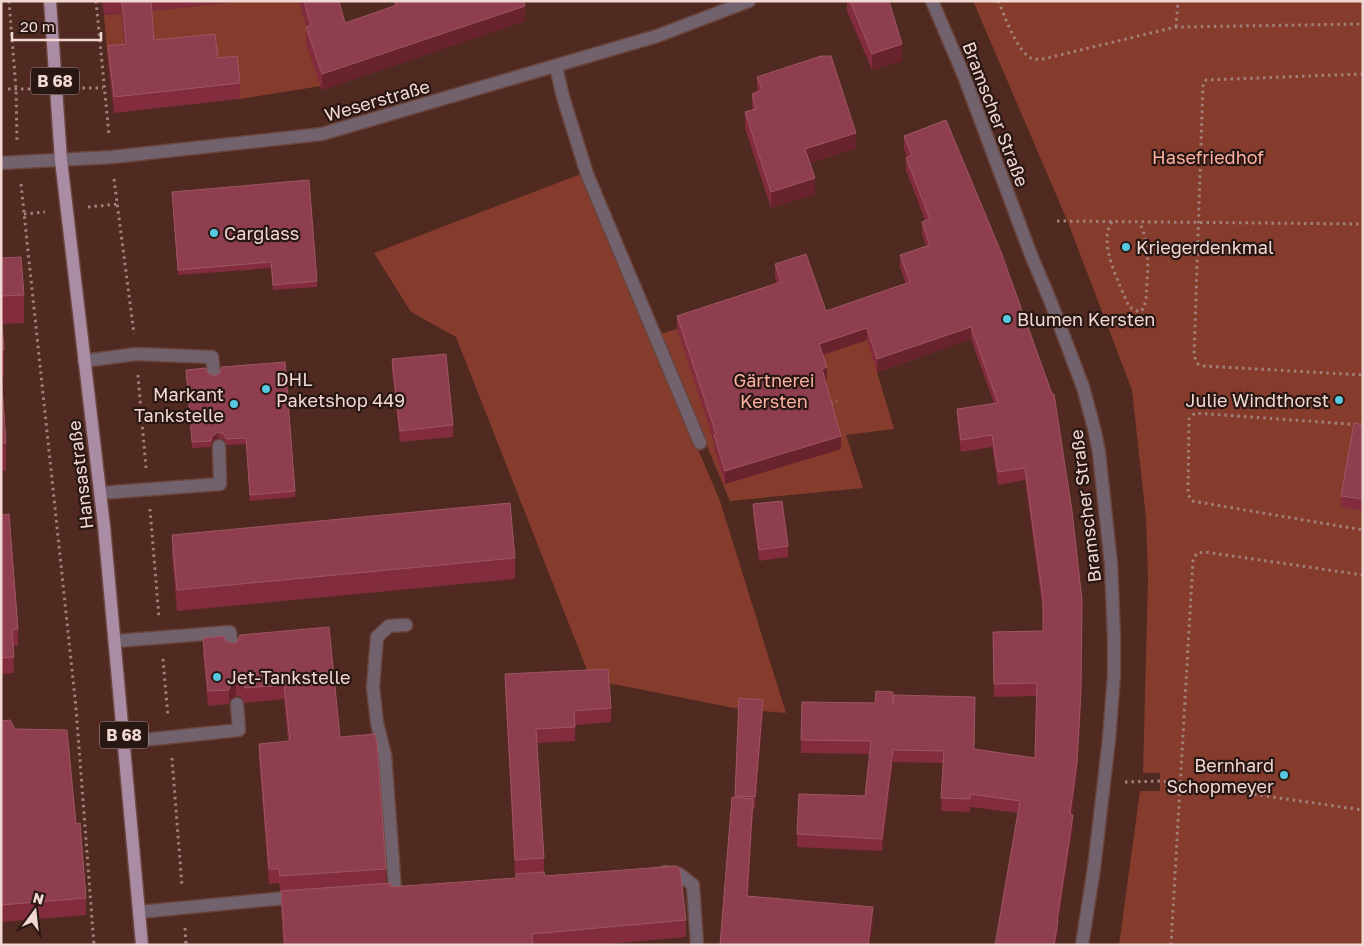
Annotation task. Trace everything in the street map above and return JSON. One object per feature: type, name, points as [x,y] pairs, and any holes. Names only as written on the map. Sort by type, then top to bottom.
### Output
[{"type":"main road","name":"Hansastraße","points":[[50,1],[61,160],[116,641],[142,945]]},
{"type":"street","name":"Weserstraße","points":[[1,163],[120,156],[322,134],[657,36],[749,1]]},
{"type":"street","name":"Bramscher Straße","points":[[932,1],[964,76],[1031,255],[1053,308],[1082,388],[1099,453],[1111,564],[1114,637],[1112,707],[1094,868],[1082,945]]},
{"type":"street","points":[[556,67],[563,97],[588,174],[700,443]]},
{"type":"street","points":[[84,361],[136,354],[212,357],[214,374]]},
{"type":"street","points":[[100,493],[220,484],[219,446]]},
{"type":"street","points":[[395,890],[385,756],[377,723],[373,687],[377,637],[389,626],[406,624]]},
{"type":"street","points":[[116,641],[230,632],[232,650]]},
{"type":"street","points":[[124,742],[239,730],[237,704]]},
{"type":"street","points":[[650,872],[659,871],[679,874],[693,885],[697,945]]},
{"type":"street","points":[[139,912],[311,896]]},
{"type":"path","points":[[9,1],[16,89],[18,162],[76,708],[94,945]]},
{"type":"path","points":[[96,1],[105,111]]},
{"type":"path","points":[[998,1],[1011,31],[1021,48],[1030,58],[1036,59],[1043,59],[1176,27],[1363,24]]},
{"type":"path","points":[[1176,27],[1178,1]]},
{"type":"path","points":[[1363,74],[1206,80],[1203,84],[1194,356],[1198,364],[1219,368],[1363,376]]},
{"type":"path","points":[[118,204],[136,354],[170,736],[186,945]]},
{"type":"path","points":[[1057,221],[1363,224]]},
{"type":"path","points":[[1112,221],[1106,233],[1107,247],[1129,306],[1139,312],[1144,308],[1146,300],[1147,245],[1145,234],[1139,222]]},
{"type":"path","points":[[828,404],[837,401]]},
{"type":"path","points":[[1363,425],[1195,412],[1189,418],[1188,494],[1192,502],[1363,530]]},
{"type":"path","points":[[1171,945],[1193,560],[1197,553],[1205,552],[1363,575]]},
{"type":"path","points":[[1104,783],[1160,782],[1181,784],[1363,810]]},
{"type":"green space","points":[[242,1],[299,1],[311,41],[306,43],[321,86],[240,99],[237,72],[154,56],[151,11]]},
{"type":"green space","name":"Hasefriedhof","points":[[973,1],[1363,1],[1363,945],[1119,945],[1140,791],[1160,791],[1160,773],[1143,773],[1148,578],[1146,518],[1132,390],[1067,220]]},
{"type":"green space","points":[[122,14],[126,60],[108,62],[104,15]]},
{"type":"green space","points":[[581,174],[720,501],[786,713],[739,709],[608,683],[587,670],[456,337],[411,312],[374,253]]},
{"type":"green space","name":"Gärtnerei Kersten","points":[[826,324],[912,335],[920,357],[877,372],[894,429],[846,435],[863,488],[730,501],[660,334],[677,329]]},
{"type":"building","points":[[122,1],[151,1],[154,40],[215,34],[218,58],[237,56],[240,83],[114,97],[108,46],[126,44]]},
{"type":"building","points":[[304,1],[339,1],[345,23],[397,5],[396,1],[524,1],[525,6],[322,74],[306,27],[311,25]]},
{"type":"building","points":[[850,1],[889,1],[902,44],[872,54]]},
{"type":"building","points":[[821,56],[831,56],[856,133],[805,149],[815,178],[771,192],[745,112],[756,109],[752,94],[762,90],[757,77]]},
{"type":"building","points":[[946,120],[1001,252],[1052,394],[1054,394],[1072,511],[1082,600],[1081,690],[1077,762],[1070,814],[1073,815],[1054,945],[995,945],[1020,801],[970,794],[970,799],[941,798],[944,751],[893,750],[882,839],[797,834],[799,794],[865,796],[871,741],[801,740],[802,702],[875,703],[876,691],[893,692],[893,703],[894,695],[975,697],[974,749],[1035,758],[1037,683],[994,684],[993,632],[1043,631],[1043,599],[1025,468],[998,472],[992,435],[961,440],[957,409],[998,403],[971,327],[877,359],[867,328],[819,344],[827,367],[822,369],[841,436],[725,471],[714,435],[716,434],[677,316],[781,282],[775,264],[806,254],[826,311],[910,282],[900,255],[930,245],[922,222],[930,219],[906,158],[912,155],[904,136]]},
{"type":"building","points":[[309,180],[317,281],[273,285],[271,262],[178,270],[172,192]]},
{"type":"building","points":[[21,257],[24,295],[1,296],[1,258]]},
{"type":"building","points":[[1,309],[4,350],[1,351]]},
{"type":"building","points":[[446,354],[453,425],[400,431],[392,359]]},
{"type":"building","points":[[285,362],[295,491],[250,495],[246,438],[227,439],[223,433],[218,432],[212,436],[211,441],[192,442],[186,370],[206,368],[208,373],[214,376],[219,374],[222,367]]},
{"type":"building","points":[[1,371],[6,443],[1,443]]},
{"type":"building","points":[[1354,423],[1363,425],[1363,499],[1341,496]]},
{"type":"building","points":[[782,501],[788,546],[759,550],[753,504]]},
{"type":"building","points":[[510,503],[515,558],[177,590],[172,535]]},
{"type":"building","points":[[9,514],[18,629],[12,630],[14,657],[1,658],[1,515]]},
{"type":"building","points":[[329,627],[340,737],[375,734],[377,742],[386,869],[280,876],[279,869],[269,869],[259,744],[290,741],[284,685],[245,688],[241,682],[236,681],[230,685],[229,690],[208,691],[203,638],[224,636],[226,641],[232,643],[237,642],[240,635]]},
{"type":"building","points":[[608,669],[611,708],[574,711],[575,727],[536,729],[544,858],[515,860],[505,674]]},
{"type":"building","points":[[739,698],[763,700],[755,797],[735,796]]},
{"type":"building","points":[[10,720],[15,729],[67,730],[76,824],[80,823],[86,898],[1,905],[1,721]]},
{"type":"building","points":[[732,797],[753,799],[747,896],[873,907],[868,945],[720,945]]},
{"type":"building","points":[[676,866],[680,869],[686,920],[532,934],[533,945],[285,945],[281,891],[391,883],[391,887],[516,878],[516,874],[544,872],[545,876]]},
{"type":"place","name":"Carglass","points":[[214,233]]},
{"type":"place","name":"Kriegerdenkmal","points":[[1126,247]]},
{"type":"place","name":"Blumen Kersten","points":[[1007,319]]},
{"type":"place","name":"DHL Paketshop 449","points":[[266,389]]},
{"type":"place","name":"Julie Windthorst","points":[[1339,400]]},
{"type":"place","name":"Markant Tankstelle","points":[[234,404]]},
{"type":"place","name":"Jet-Tankstelle","points":[[217,677]]},
{"type":"place","name":"Bernhard Schopmeyer","points":[[1284,775]]}]
